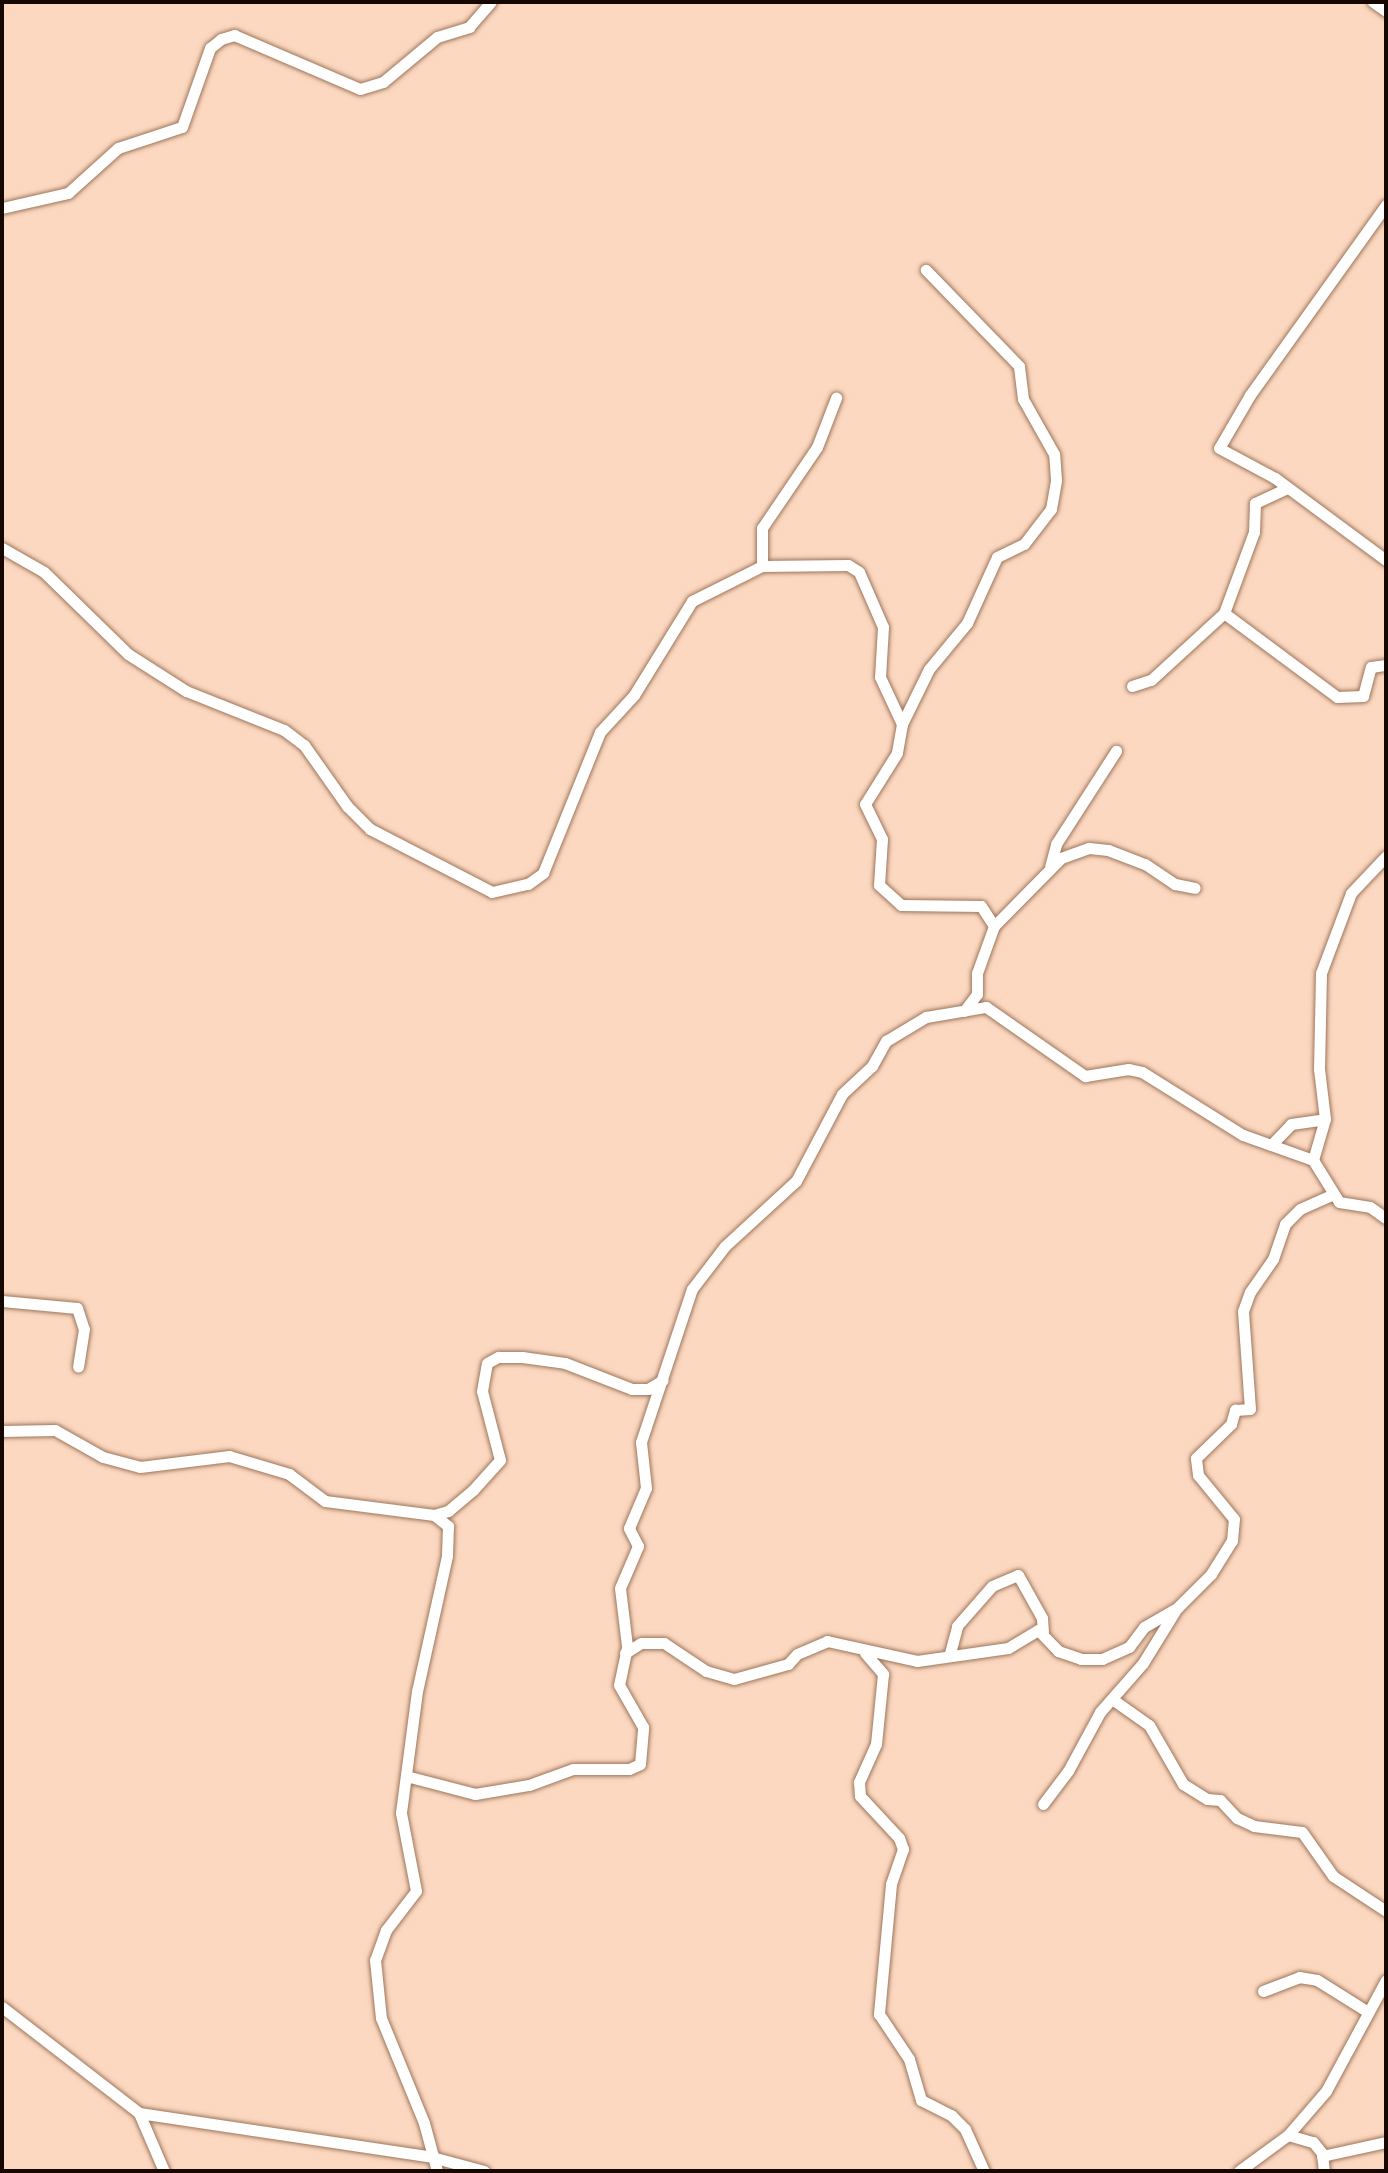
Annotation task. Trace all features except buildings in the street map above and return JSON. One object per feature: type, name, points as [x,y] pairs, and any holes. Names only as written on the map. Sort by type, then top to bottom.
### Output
[{"type":"street","points":[[2,208],[68,193],[118,148],[182,127],[210,48],[221,39],[234,35],[360,89],[383,82],[437,37],[469,27],[491,2]]},
{"type":"street","points":[[1373,2],[1386,11]]},
{"type":"street","points":[[1386,205],[1250,395],[1219,448],[1287,488],[1386,560]]},
{"type":"street","points":[[926,270],[1019,366],[1023,399],[1054,454],[1056,480],[1051,509],[1024,544],[997,557],[967,623],[914,692],[902,724],[897,753],[865,804],[882,839],[879,885],[901,905],[981,906],[994,926]]},
{"type":"street","points":[[762,566],[762,528],[817,447],[836,398]]},
{"type":"street","points":[[1132,686],[1151,680],[1224,613],[1254,532],[1255,503],[1287,488]]},
{"type":"street","points":[[2,548],[44,572],[128,654],[186,691],[263,719],[294,738],[370,829],[492,892],[528,884],[543,873],[600,732],[634,695],[681,612],[692,601],[762,566],[841,564],[859,572],[883,627],[880,677],[902,724]]},
{"type":"street","points":[[1224,613],[1337,697],[1363,696],[1371,667],[1386,665]]},
{"type":"street","points":[[891,700],[914,692]]},
{"type":"street","points":[[1050,868],[1056,844],[1116,751]]},
{"type":"street","points":[[964,1011],[977,994],[977,973],[994,926],[1050,868],[1089,848],[1108,850],[1145,864],[1175,884],[1195,888]]},
{"type":"street","points":[[1313,1160],[1325,1119],[1319,1069],[1321,973],[1351,893],[1386,856]]},
{"type":"street","points":[[406,1776],[475,1794],[529,1785],[573,1769],[635,1769],[644,1749],[643,1727],[619,1685],[625,1653],[620,1588],[638,1546],[629,1528],[646,1488],[641,1442],[697,1279],[796,1181],[842,1094],[872,1066],[886,1041],[926,1017],[986,1007],[1085,1076],[1128,1069],[1142,1072],[1243,1135],[1313,1160],[1332,1195],[1386,1218]]},
{"type":"street","points":[[1271,1145],[1291,1124],[1325,1119]]},
{"type":"street","points":[[1043,1804],[1112,1699],[1178,1607],[1211,1574],[1235,1528],[1195,1469],[1196,1458],[1231,1424],[1235,1410],[1250,1409],[1246,1302],[1273,1259],[1285,1224],[1300,1209],[1332,1195]]},
{"type":"street","points":[[2,1301],[77,1308],[84,1329],[78,1367]]},
{"type":"street","points":[[2,1431],[55,1430],[103,1457],[140,1467],[229,1456],[289,1474],[325,1501],[434,1515],[448,1511],[473,1490],[500,1460],[482,1391],[487,1363],[522,1357],[565,1363],[632,1389],[648,1389],[663,1380]]},
{"type":"street","points":[[434,1515],[448,1526],[447,1556],[417,1691],[401,1833],[416,1891],[380,1942],[376,1974],[381,2018],[437,2171]]},
{"type":"street","points":[[950,1653],[957,1626],[992,1586],[1018,1575],[1042,1618],[1043,1632]]},
{"type":"street","points":[[625,1653],[641,1643],[664,1643],[706,1671],[734,1679],[788,1664],[797,1654],[827,1641],[865,1653],[894,1653],[917,1661],[950,1653],[1008,1648],[1038,1630],[1071,1657],[1102,1659],[1129,1647],[1144,1627],[1178,1607]]},
{"type":"street","points":[[865,1653],[883,1674],[876,1744],[859,1782],[860,1796],[899,1838],[903,1849],[891,1884],[879,2014],[909,2059],[921,2100],[951,2115],[965,2129],[984,2171]]},
{"type":"street","points":[[1112,1699],[1149,1725],[1183,1784],[1207,1799],[1220,1800],[1237,1818],[1254,1826],[1302,1832],[1333,1876],[1386,1911]]},
{"type":"street","points":[[1263,1991],[1299,1977],[1317,1980],[1368,2012]]},
{"type":"street","points":[[1239,2171],[1288,2135],[1326,2091],[1386,1980]]},
{"type":"street","points":[[2,2007],[139,2113],[164,2171]]},
{"type":"street","points":[[139,2113],[432,2157],[484,2171]]},
{"type":"street","points":[[1288,2135],[1313,2142],[1322,2156],[1324,2171]]},
{"type":"street","points":[[1322,2156],[1386,2142]]}]
